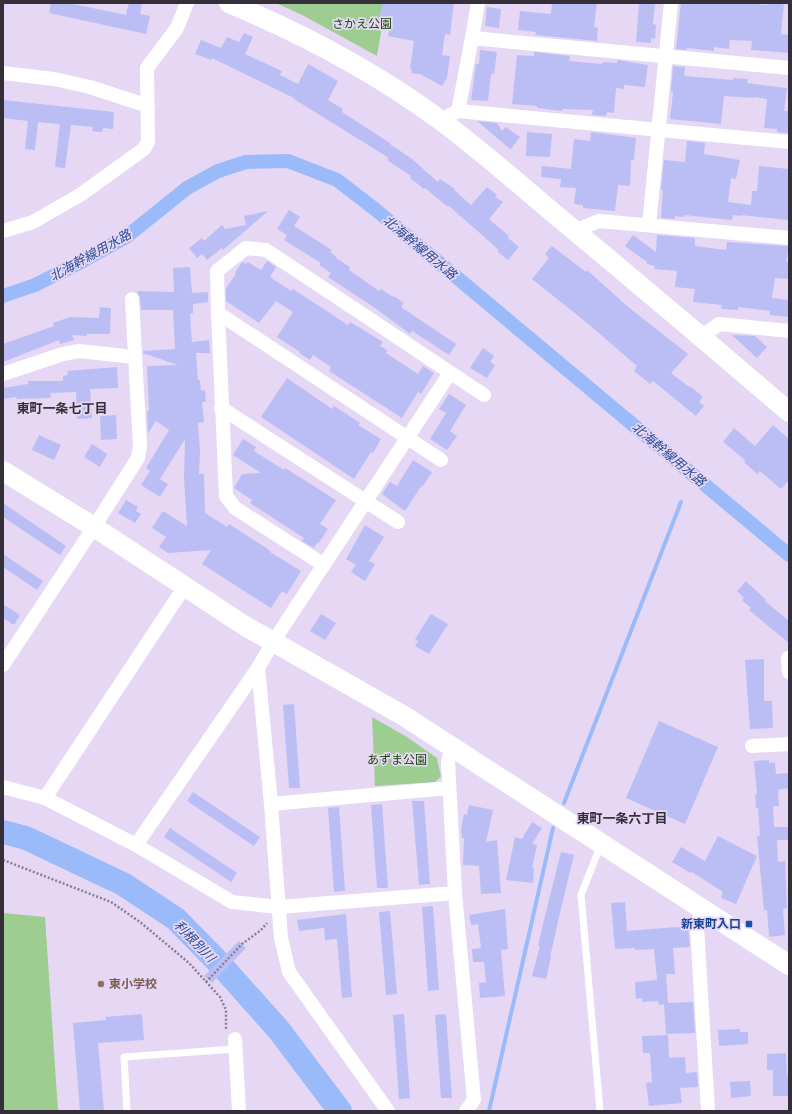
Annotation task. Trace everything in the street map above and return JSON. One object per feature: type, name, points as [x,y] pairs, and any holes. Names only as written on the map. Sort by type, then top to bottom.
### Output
[{"type":"street","points":[[3,231],[33,222],[80,195],[144,149],[148,142],[147,68],[176,28],[187,3]]},
{"type":"street","points":[[229,3],[263,17],[340,56],[394,88],[441,121],[702,337],[789,412]]},
{"type":"street","points":[[458,111],[478,3]]},
{"type":"street","points":[[649,225],[671,3]]},
{"type":"street","points":[[472,38],[789,68]]},
{"type":"street","points":[[3,74],[54,79],[82,85],[148,106]]},
{"type":"street","points":[[441,121],[458,111],[789,142]]},
{"type":"street","points":[[574,231],[599,220],[789,238]]},
{"type":"street","points":[[324,565],[235,508],[226,496],[218,313],[218,271],[246,248],[266,250],[484,395]]},
{"type":"street","points":[[3,664],[134,467],[140,451],[132,299]]},
{"type":"street","points":[[218,313],[441,460]]},
{"type":"street","points":[[702,337],[719,324],[789,331]]},
{"type":"street","points":[[3,374],[63,354],[79,351],[134,357]]},
{"type":"street","points":[[136,845],[258,668],[273,642],[450,373]]},
{"type":"street","points":[[222,408],[398,522]]},
{"type":"street","points":[[3,472],[94,527],[245,626],[404,716],[789,965]]},
{"type":"street","points":[[45,798],[184,586]]},
{"type":"street","points":[[788,658],[789,672]]},
{"type":"street","points":[[258,668],[271,804],[281,938],[289,972],[388,1111]]},
{"type":"street","points":[[752,746],[789,744]]},
{"type":"street","points":[[452,747],[448,761],[455,893],[474,1100],[466,1111]]},
{"type":"street","points":[[3,787],[45,798],[136,845],[232,902],[279,907],[455,893]]},
{"type":"street","points":[[271,804],[449,788]]},
{"type":"street","points":[[701,908],[697,927],[708,1111]]},
{"type":"street","points":[[232,1041],[239,1111]]},
{"type":"lane","points":[[600,1111],[581,895],[601,844]]},
{"type":"lane","points":[[127,1111],[124,1057],[232,1041]]},
{"type":"path","points":[[3,860],[111,902],[140,922],[189,963],[220,997],[226,1010],[232,1041]]},
{"type":"path","points":[[207,981],[242,944],[261,930],[279,907]]},
{"type":"green space","name":"さかえ公園","points":[[276,3],[386,3],[377,56],[304,16]]},
{"type":"green space","name":"あずま公園","points":[[372,717],[407,737],[437,758],[441,777],[435,782],[375,786]]},
{"type":"green space","points":[[3,913],[45,917],[58,1111],[3,1111]]},
{"type":"building","points":[[51,3],[68,3],[126,15],[129,3],[142,3],[140,14],[150,16],[146,34],[49,13]]},
{"type":"building","points":[[383,3],[454,3],[450,35],[445,34],[442,55],[450,56],[447,78],[442,86],[420,74],[411,73],[412,69],[410,69],[414,41],[388,36],[390,28],[377,24]]},
{"type":"building","points":[[552,3],[597,3],[594,27],[598,28],[597,41],[535,35],[536,32],[518,30],[520,11],[550,14]]},
{"type":"building","points":[[639,3],[655,3],[653,24],[656,25],[655,39],[651,38],[651,43],[636,42]]},
{"type":"building","points":[[681,3],[750,3],[767,5],[768,3],[784,3],[781,34],[789,35],[789,53],[751,50],[752,41],[730,40],[729,49],[714,47],[714,51],[687,48],[686,50],[676,49]]},
{"type":"building","points":[[487,7],[501,9],[499,28],[485,26]]},
{"type":"building","points":[[244,33],[253,37],[245,54],[282,71],[280,75],[298,84],[308,64],[338,81],[328,100],[343,109],[342,112],[412,159],[438,182],[440,179],[455,189],[454,190],[471,205],[487,187],[497,195],[495,197],[503,202],[489,219],[509,236],[508,238],[519,247],[508,260],[497,251],[499,250],[449,206],[448,207],[410,178],[411,176],[387,160],[389,158],[294,98],[212,58],[211,60],[195,54],[201,40],[221,48],[227,37],[239,42]]},
{"type":"building","points":[[480,50],[497,52],[494,74],[491,74],[488,101],[471,100],[476,64],[479,64]]},
{"type":"building","points":[[534,52],[570,56],[569,61],[602,64],[603,62],[617,63],[617,60],[648,65],[645,87],[624,85],[624,89],[616,88],[614,113],[607,112],[606,116],[592,115],[593,110],[562,109],[562,111],[537,108],[537,106],[512,104],[517,55],[534,56]]},
{"type":"building","points":[[673,66],[685,67],[684,76],[733,80],[733,78],[748,79],[747,83],[787,88],[784,111],[789,111],[789,133],[777,132],[777,129],[764,128],[767,99],[753,97],[724,96],[721,124],[670,119],[673,92],[671,92]]},
{"type":"building","points":[[3,100],[114,112],[113,129],[103,128],[102,132],[92,131],[93,127],[71,125],[65,168],[55,167],[60,124],[38,122],[35,150],[25,149],[28,121],[3,118]]},
{"type":"building","points":[[477,121],[497,123],[502,131],[506,127],[520,137],[512,147],[513,148],[510,149]]},
{"type":"building","points":[[527,132],[552,134],[550,157],[526,156]]},
{"type":"building","points":[[591,132],[636,138],[634,160],[631,160],[630,186],[618,185],[615,211],[583,208],[583,205],[574,204],[576,188],[560,187],[561,179],[541,177],[542,166],[571,169],[574,139],[590,141]]},
{"type":"building","points":[[687,141],[705,143],[704,154],[740,160],[736,179],[731,178],[728,202],[751,205],[752,191],[757,191],[759,166],[789,169],[789,220],[741,215],[733,215],[732,220],[684,215],[684,217],[675,216],[675,219],[661,218],[663,190],[661,190],[664,160],[685,162]]},
{"type":"building","points":[[289,210],[300,217],[294,226],[332,250],[330,252],[350,267],[349,270],[379,291],[381,289],[393,297],[394,296],[404,303],[401,307],[456,344],[449,355],[412,331],[410,334],[375,308],[328,277],[331,273],[319,265],[321,263],[284,240],[287,235],[277,229]]},
{"type":"building","points":[[268,211],[223,250],[222,248],[207,260],[202,254],[197,258],[189,248],[202,238],[204,241],[222,225],[225,229],[246,225],[244,216]]},
{"type":"building","points":[[633,235],[656,252],[657,235],[695,238],[695,246],[726,250],[727,242],[789,246],[786,262],[789,262],[789,279],[775,278],[772,298],[789,300],[789,317],[770,315],[770,311],[738,307],[738,310],[721,309],[722,305],[693,302],[695,289],[675,287],[677,271],[654,269],[655,266],[647,264],[647,262],[625,246]]},
{"type":"building","points":[[552,246],[586,272],[587,270],[627,306],[688,354],[671,373],[703,397],[699,402],[704,406],[696,416],[653,381],[650,384],[634,371],[637,366],[586,322],[532,279],[549,258],[545,254]]},
{"type":"building","points":[[267,261],[276,267],[270,277],[291,291],[293,289],[348,325],[350,322],[383,342],[380,346],[387,350],[386,353],[418,374],[423,366],[434,373],[421,394],[418,392],[402,418],[329,371],[331,367],[313,355],[310,360],[277,337],[293,312],[276,301],[259,323],[226,301],[226,288],[242,262],[246,264],[248,262],[261,270]]},
{"type":"building","points":[[190,267],[192,293],[208,292],[208,302],[193,304],[193,313],[190,314],[192,342],[209,340],[210,353],[196,353],[198,380],[200,380],[201,391],[205,390],[206,402],[202,402],[204,422],[198,423],[200,452],[199,474],[204,474],[205,513],[227,527],[229,524],[301,571],[287,594],[282,591],[271,608],[202,564],[211,550],[168,553],[159,547],[166,537],[152,528],[163,511],[187,526],[184,478],[185,439],[160,479],[168,484],[160,497],[141,485],[150,471],[146,468],[169,430],[156,421],[148,433],[147,411],[149,411],[147,366],[178,365],[143,353],[143,351],[175,349],[173,310],[141,310],[140,298],[137,291],[174,292],[173,268]]},
{"type":"building","points":[[100,307],[111,308],[110,334],[87,334],[87,336],[72,335],[74,340],[60,344],[59,340],[3,362],[3,344],[54,326],[53,323],[70,317],[99,318]]},
{"type":"building","points":[[732,335],[755,336],[767,347],[757,358]]},
{"type":"building","points":[[483,348],[494,356],[490,362],[495,365],[487,378],[470,368]]},
{"type":"building","points":[[117,367],[118,388],[90,389],[92,418],[77,419],[76,392],[50,393],[51,398],[17,399],[16,397],[3,399],[3,388],[28,384],[28,381],[63,381],[63,376],[68,375],[67,371]]},
{"type":"building","points":[[287,378],[332,409],[334,406],[360,423],[358,425],[381,439],[373,453],[371,452],[354,479],[261,417]]},
{"type":"building","points":[[449,394],[466,405],[450,431],[457,436],[447,450],[430,439],[446,413],[439,409]]},
{"type":"building","points":[[116,415],[117,439],[101,440],[100,416]]},
{"type":"building","points":[[773,425],[789,439],[789,480],[781,489],[760,471],[757,474],[744,462],[745,460],[723,442],[734,428],[755,446]]},
{"type":"building","points":[[39,435],[61,445],[54,460],[32,450]]},
{"type":"building","points":[[243,439],[256,447],[254,451],[284,470],[285,468],[336,500],[320,524],[328,529],[314,548],[302,541],[304,538],[250,503],[252,500],[234,488],[242,474],[261,473],[233,455]]},
{"type":"building","points":[[92,444],[107,454],[100,467],[84,457]]},
{"type":"building","points":[[413,460],[432,472],[405,511],[382,494],[390,482],[397,486]]},
{"type":"building","points":[[126,500],[138,507],[136,511],[141,514],[135,523],[118,513]]},
{"type":"building","points":[[3,503],[66,546],[60,555],[3,517]]},
{"type":"building","points":[[365,525],[384,537],[369,561],[375,564],[365,581],[351,572],[356,565],[346,559]]},
{"type":"building","points":[[3,554],[43,581],[37,590],[3,567]]},
{"type":"building","points":[[746,581],[766,600],[765,601],[789,621],[789,643],[749,610],[751,608],[742,600],[744,598],[737,591]]},
{"type":"building","points":[[3,604],[20,615],[14,625],[3,618]]},
{"type":"building","points":[[321,614],[336,623],[325,640],[310,631]]},
{"type":"building","points":[[431,614],[448,624],[429,654],[415,646],[418,641],[415,639]]},
{"type":"building","points":[[764,659],[764,701],[772,701],[773,728],[750,729],[745,660]]},
{"type":"building","points":[[294,704],[300,788],[289,788],[283,705]]},
{"type":"building","points":[[659,721],[718,747],[685,824],[626,798]]},
{"type":"building","points":[[769,760],[769,763],[775,762],[776,774],[788,773],[789,788],[778,790],[779,806],[773,806],[774,827],[789,827],[789,840],[777,840],[778,862],[785,861],[787,908],[783,909],[785,935],[769,937],[767,910],[764,910],[757,836],[760,836],[758,808],[756,808],[755,794],[757,794],[754,761]]},
{"type":"building","points":[[193,792],[260,837],[254,846],[187,801]]},
{"type":"building","points":[[412,801],[424,801],[430,884],[419,885]]},
{"type":"building","points":[[382,804],[388,888],[377,888],[371,805]]},
{"type":"building","points":[[469,805],[493,810],[486,842],[497,840],[501,893],[481,894],[479,866],[463,865],[464,838],[462,838],[461,830],[464,814],[467,815]]},
{"type":"building","points":[[339,807],[345,891],[334,892],[328,808]]},
{"type":"building","points":[[532,822],[542,828],[532,844],[537,845],[532,868],[534,868],[533,883],[506,880],[515,837],[522,839]]},
{"type":"building","points":[[170,828],[237,873],[231,882],[164,837]]},
{"type":"building","points":[[718,836],[757,856],[736,904],[721,898],[723,892],[692,872],[691,873],[672,862],[681,847],[705,861]]},
{"type":"building","points":[[561,852],[574,855],[546,979],[532,976]]},
{"type":"building","points":[[625,902],[627,931],[688,926],[690,947],[673,948],[675,974],[666,974],[668,1003],[693,1002],[695,1033],[666,1034],[664,1004],[659,1005],[658,1001],[642,1002],[642,998],[636,999],[635,982],[657,980],[654,949],[615,949],[611,903]]},
{"type":"building","points":[[433,906],[439,990],[428,991],[422,907]]},
{"type":"building","points":[[505,909],[508,949],[501,950],[505,996],[480,998],[479,983],[486,982],[484,962],[473,962],[472,949],[481,948],[478,924],[471,925],[469,915]]},
{"type":"building","points":[[390,911],[397,994],[386,995],[379,912]]},
{"type":"building","points":[[346,914],[352,997],[342,998],[337,939],[325,940],[324,928],[299,931],[297,920]]},
{"type":"building","points":[[239,941],[246,948],[212,983],[204,976]]},
{"type":"building","points":[[142,1014],[144,1040],[98,1043],[104,1111],[80,1111],[73,1023],[106,1020],[105,1017]]},
{"type":"building","points":[[404,1014],[410,1098],[399,1099],[393,1015]]},
{"type":"building","points":[[446,1014],[452,1098],[441,1098],[435,1015]]},
{"type":"building","points":[[740,1029],[740,1032],[748,1032],[748,1044],[719,1046],[718,1030]]},
{"type":"building","points":[[668,1035],[669,1058],[685,1057],[686,1073],[697,1072],[698,1087],[680,1088],[682,1103],[649,1106],[646,1083],[652,1082],[650,1053],[643,1053],[642,1036]]},
{"type":"building","points":[[786,1053],[787,1075],[789,1075],[789,1096],[773,1096],[773,1070],[767,1070],[767,1054]]},
{"type":"building","points":[[750,1081],[751,1096],[731,1098],[730,1082]]},
{"type":"waterway","name":"北海幹線用水路","points":[[3,296],[35,285],[126,237],[187,188],[218,171],[246,162],[288,161],[337,180],[376,210],[789,555]]},
{"type":"waterway","points":[[564,803],[681,502]]},
{"type":"waterway","points":[[489,1111],[553,828]]},
{"type":"waterway","name":"利根別川","points":[[3,832],[26,838],[123,884],[176,919],[219,963],[278,1029],[340,1111]]},
{"type":"place","name":"新東町入口","points":[[749,924]]},
{"type":"place","name":"東小学校","points":[[101,984]]},
{"type":"district","name":"東町一条七丁目","points":[[62,408]]},
{"type":"district","name":"東町一条六丁目","points":[[622,818]]}]
